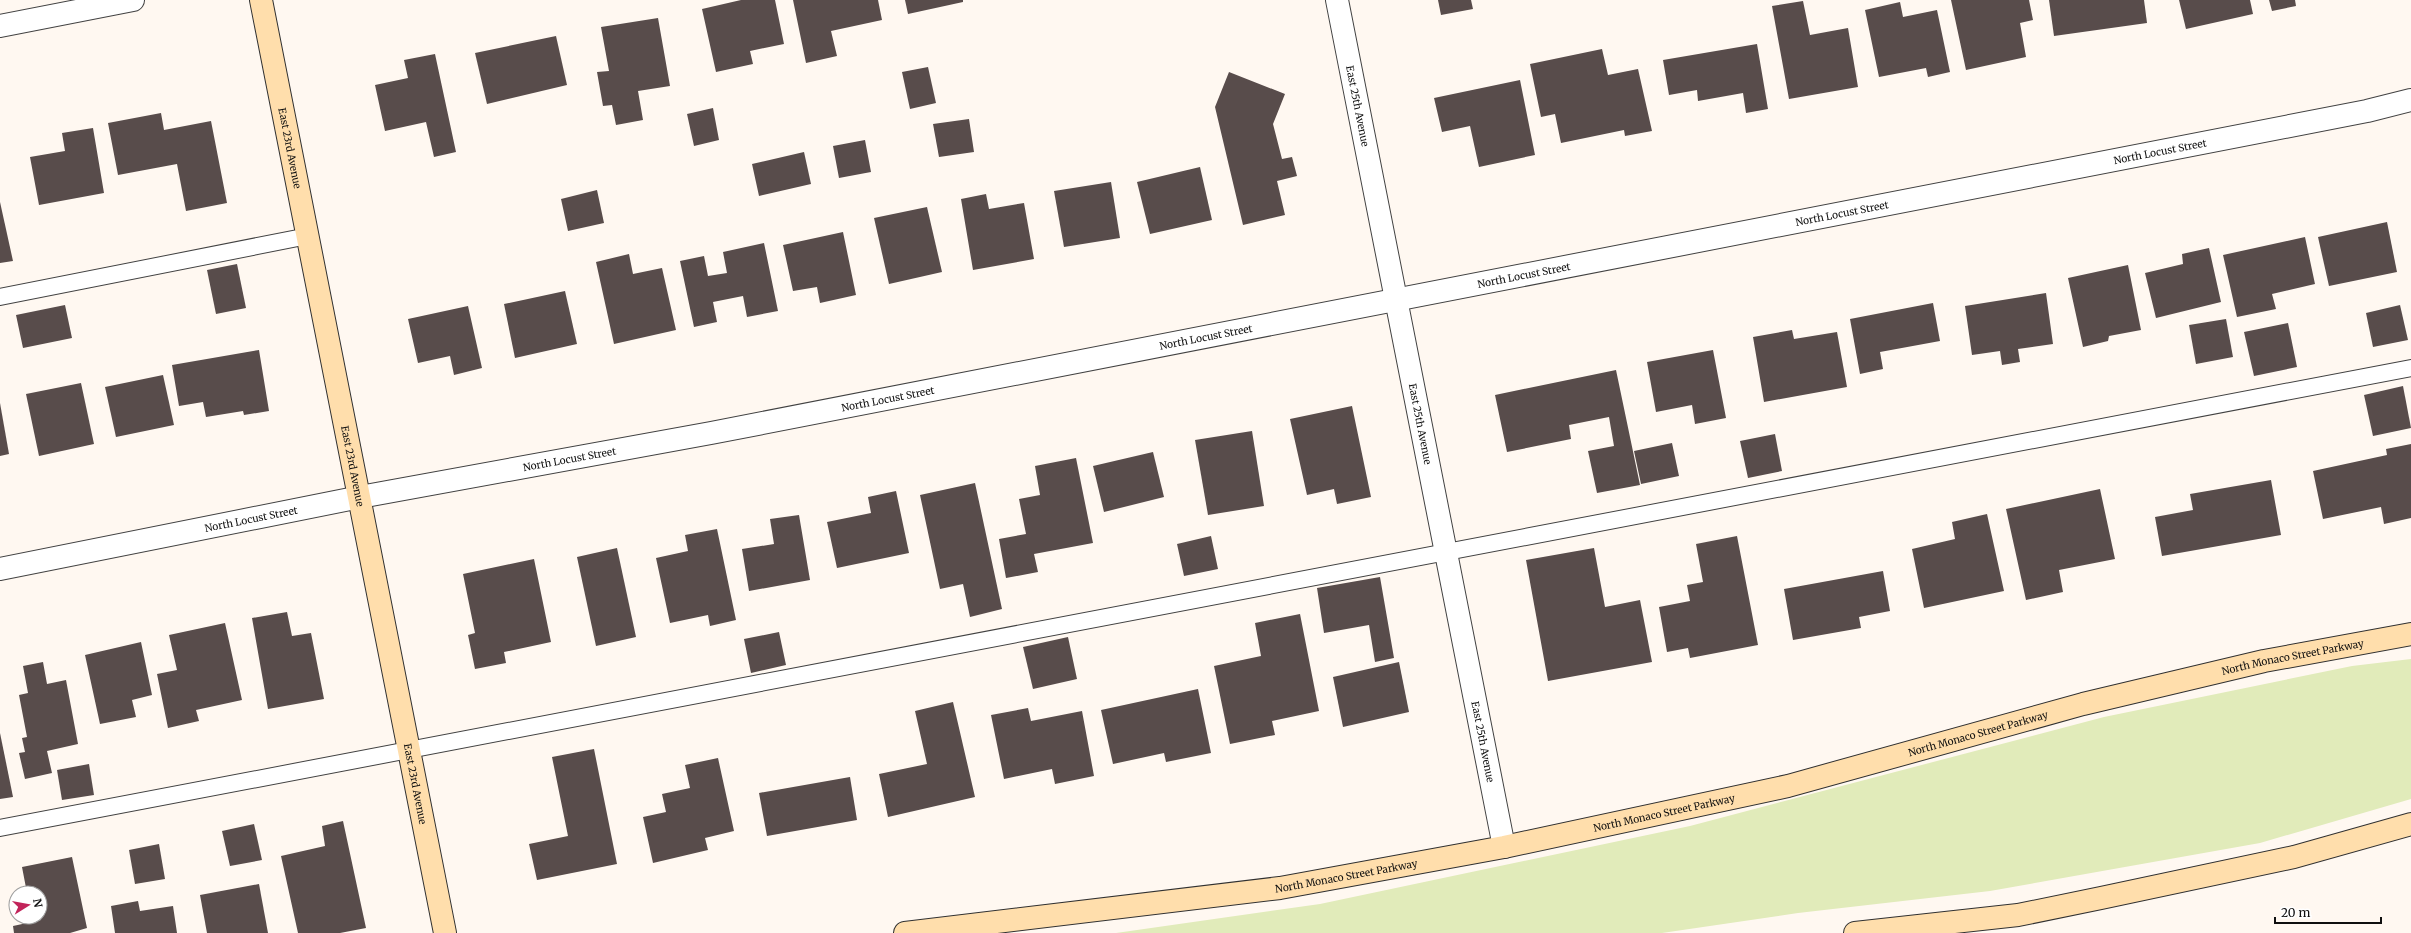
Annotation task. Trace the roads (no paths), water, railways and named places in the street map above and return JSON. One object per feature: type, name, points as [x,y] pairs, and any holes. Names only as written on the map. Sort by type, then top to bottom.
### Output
[{"type":"main road","name":"East 23rd Avenue","points":[[261,0],[410,749],[445,933]]},
{"type":"main road","name":"North Monaco Street Parkway","points":[[905,933],[1280,888],[1504,847],[1788,786],[2083,704],[2264,661],[2411,634]]},
{"type":"main road","points":[[1855,933],[2018,915],[2294,857],[2411,824]]},
{"type":"street","points":[[0,26],[133,0]]},
{"type":"street","name":"East 25th Avenue","points":[[1337,0],[1504,847]]},
{"type":"street","name":"North Locust Street","points":[[0,569],[360,497],[703,434],[2360,113],[2411,100]]},
{"type":"lane","points":[[0,297],[308,236]]},
{"type":"lane","points":[[0,828],[410,749],[1446,554],[2411,368]]}]
